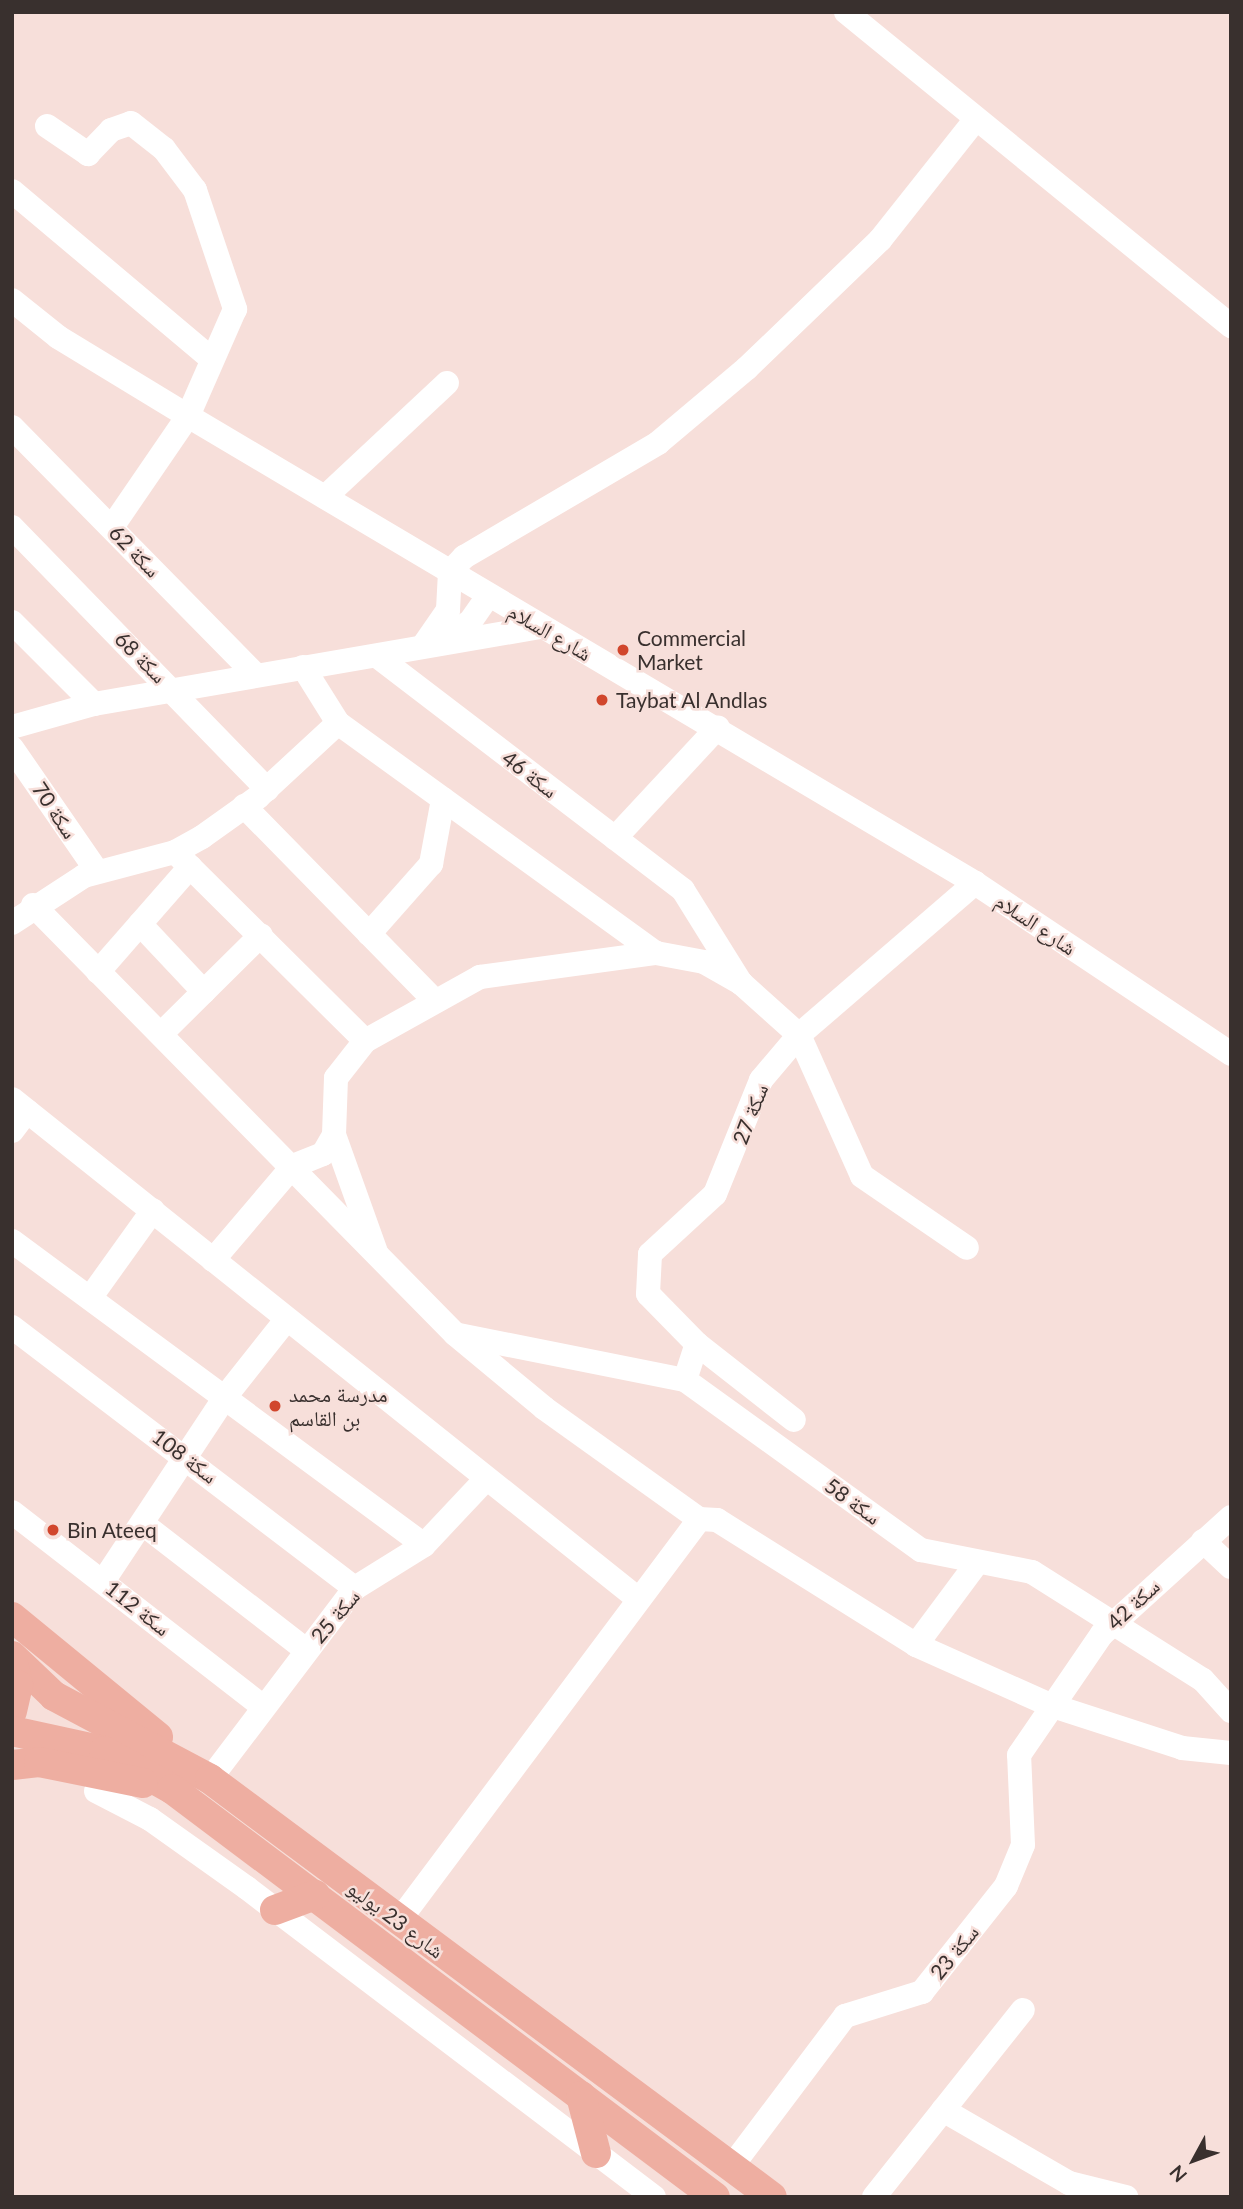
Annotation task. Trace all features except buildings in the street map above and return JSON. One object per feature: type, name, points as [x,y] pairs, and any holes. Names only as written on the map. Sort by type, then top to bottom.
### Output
[{"type":"main road","points":[[12,1617],[210,1779]]},
{"type":"main road","name":"شارع 23 يوليو","points":[[12,1657],[54,1696],[210,1779],[401,1918],[772,2197]]},
{"type":"main road","points":[[12,1657],[18,1685],[12,1711]]},
{"type":"main road","name":"شارع 23 يوليو","points":[[12,1731],[104,1751],[172,1789],[715,2197]]},
{"type":"main road","points":[[12,1765],[39,1762],[172,1789]]},
{"type":"main road","points":[[275,1910],[315,1895]]},
{"type":"main road","points":[[581,2096],[596,2152]]},
{"type":"street","points":[[846,12],[975,120],[1231,326]]},
{"type":"street","points":[[431,637],[448,610],[450,572],[479,544],[658,443],[747,368],[880,240],[975,120]]},
{"type":"street","points":[[47,126],[88,154],[111,130],[131,122],[164,149],[195,190],[235,309],[209,356],[188,416],[112,527]]},
{"type":"street","points":[[12,191],[209,356]]},
{"type":"street","name":"شارع السلام","points":[[12,300],[58,337],[188,416],[540,627],[718,727],[975,883],[1231,1054]]},
{"type":"street","points":[[325,497],[447,383]]},
{"type":"street","name":"سكة 62","points":[[12,427],[256,675]]},
{"type":"street","name":"سكة 68","points":[[12,527],[175,690],[267,789]]},
{"type":"street","points":[[431,637],[471,601],[489,595]]},
{"type":"street","points":[[12,622],[94,704]]},
{"type":"street","points":[[12,727],[94,704],[377,656],[431,637],[540,627]]},
{"type":"street","name":"سكة 46","points":[[377,656],[683,890],[741,983]]},
{"type":"street","points":[[303,667],[338,723],[656,953]]},
{"type":"street","points":[[98,972],[140,924],[183,860],[267,789],[338,723]]},
{"type":"street","points":[[615,838],[718,727]]},
{"type":"street","name":"سكة 70","points":[[12,748],[97,871]]},
{"type":"street","points":[[369,934],[431,864],[443,799]]},
{"type":"street","points":[[244,806],[433,999]]},
{"type":"street","points":[[12,923],[33,905],[97,871],[183,860]]},
{"type":"street","points":[[183,860],[365,1041]]},
{"type":"street","name":"سكة 27","points":[[697,1344],[648,1294],[645,1265],[715,1195],[761,1080],[799,1035],[975,883]]},
{"type":"street","points":[[33,905],[293,1166],[455,1334],[544,1408],[699,1519],[717,1520],[916,1644],[1049,1704],[1227,1758]]},
{"type":"street","points":[[140,924],[204,992]]},
{"type":"street","points":[[162,1033],[261,935]]},
{"type":"street","points":[[376,1252],[334,1135],[336,1078],[365,1041],[433,999],[480,977],[656,953],[704,962],[741,983],[799,1035],[862,1176],[967,1248]]},
{"type":"street","points":[[12,1131],[20,1105],[636,1598]]},
{"type":"street","points":[[213,1260],[293,1166],[323,1154],[334,1135]]},
{"type":"street","points":[[90,1298],[153,1210]]},
{"type":"street","points":[[12,1241],[424,1545]]},
{"type":"street","points":[[104,1580],[225,1397],[286,1320]]},
{"type":"street","name":"سكة 108","points":[[12,1327],[355,1588]]},
{"type":"street","name":"سكة 58","points":[[455,1334],[685,1380],[921,1550],[1032,1572],[1203,1680],[1231,1711]]},
{"type":"street","points":[[685,1380],[697,1344],[794,1420]]},
{"type":"street","name":"سكة 25","points":[[210,1779],[262,1706],[355,1588],[424,1545],[486,1479]]},
{"type":"street","name":"سكة 112","points":[[12,1512],[104,1580],[262,1706]]},
{"type":"street","name":"سكة 42","points":[[1049,1704],[1114,1622],[1231,1517]]},
{"type":"street","points":[[401,1918],[636,1598],[699,1519]]},
{"type":"street","points":[[143,1524],[306,1650]]},
{"type":"street","points":[[1203,1541],[1231,1567]]},
{"type":"street","points":[[916,1644],[977,1563]]},
{"type":"street","name":"سكة 23","points":[[732,2166],[845,2016],[922,1992],[1006,1886],[1023,1845],[1019,1755],[1049,1704]]},
{"type":"street","points":[[96,1791],[150,1819],[275,1910],[654,2197]]},
{"type":"street","points":[[874,2197],[1023,2010]]},
{"type":"street","points":[[943,2110],[1044,2171],[1069,2183],[1112,2194]]},
{"type":"place","name":"Commercial Market","points":[[623,650]]},
{"type":"place","name":"Taybat Al Andlas","points":[[602,700]]},
{"type":"place","name":"مدرسة محمد بن القاسم","points":[[275,1406]]},
{"type":"place","name":"Bin Ateeq","points":[[53,1530]]}]
